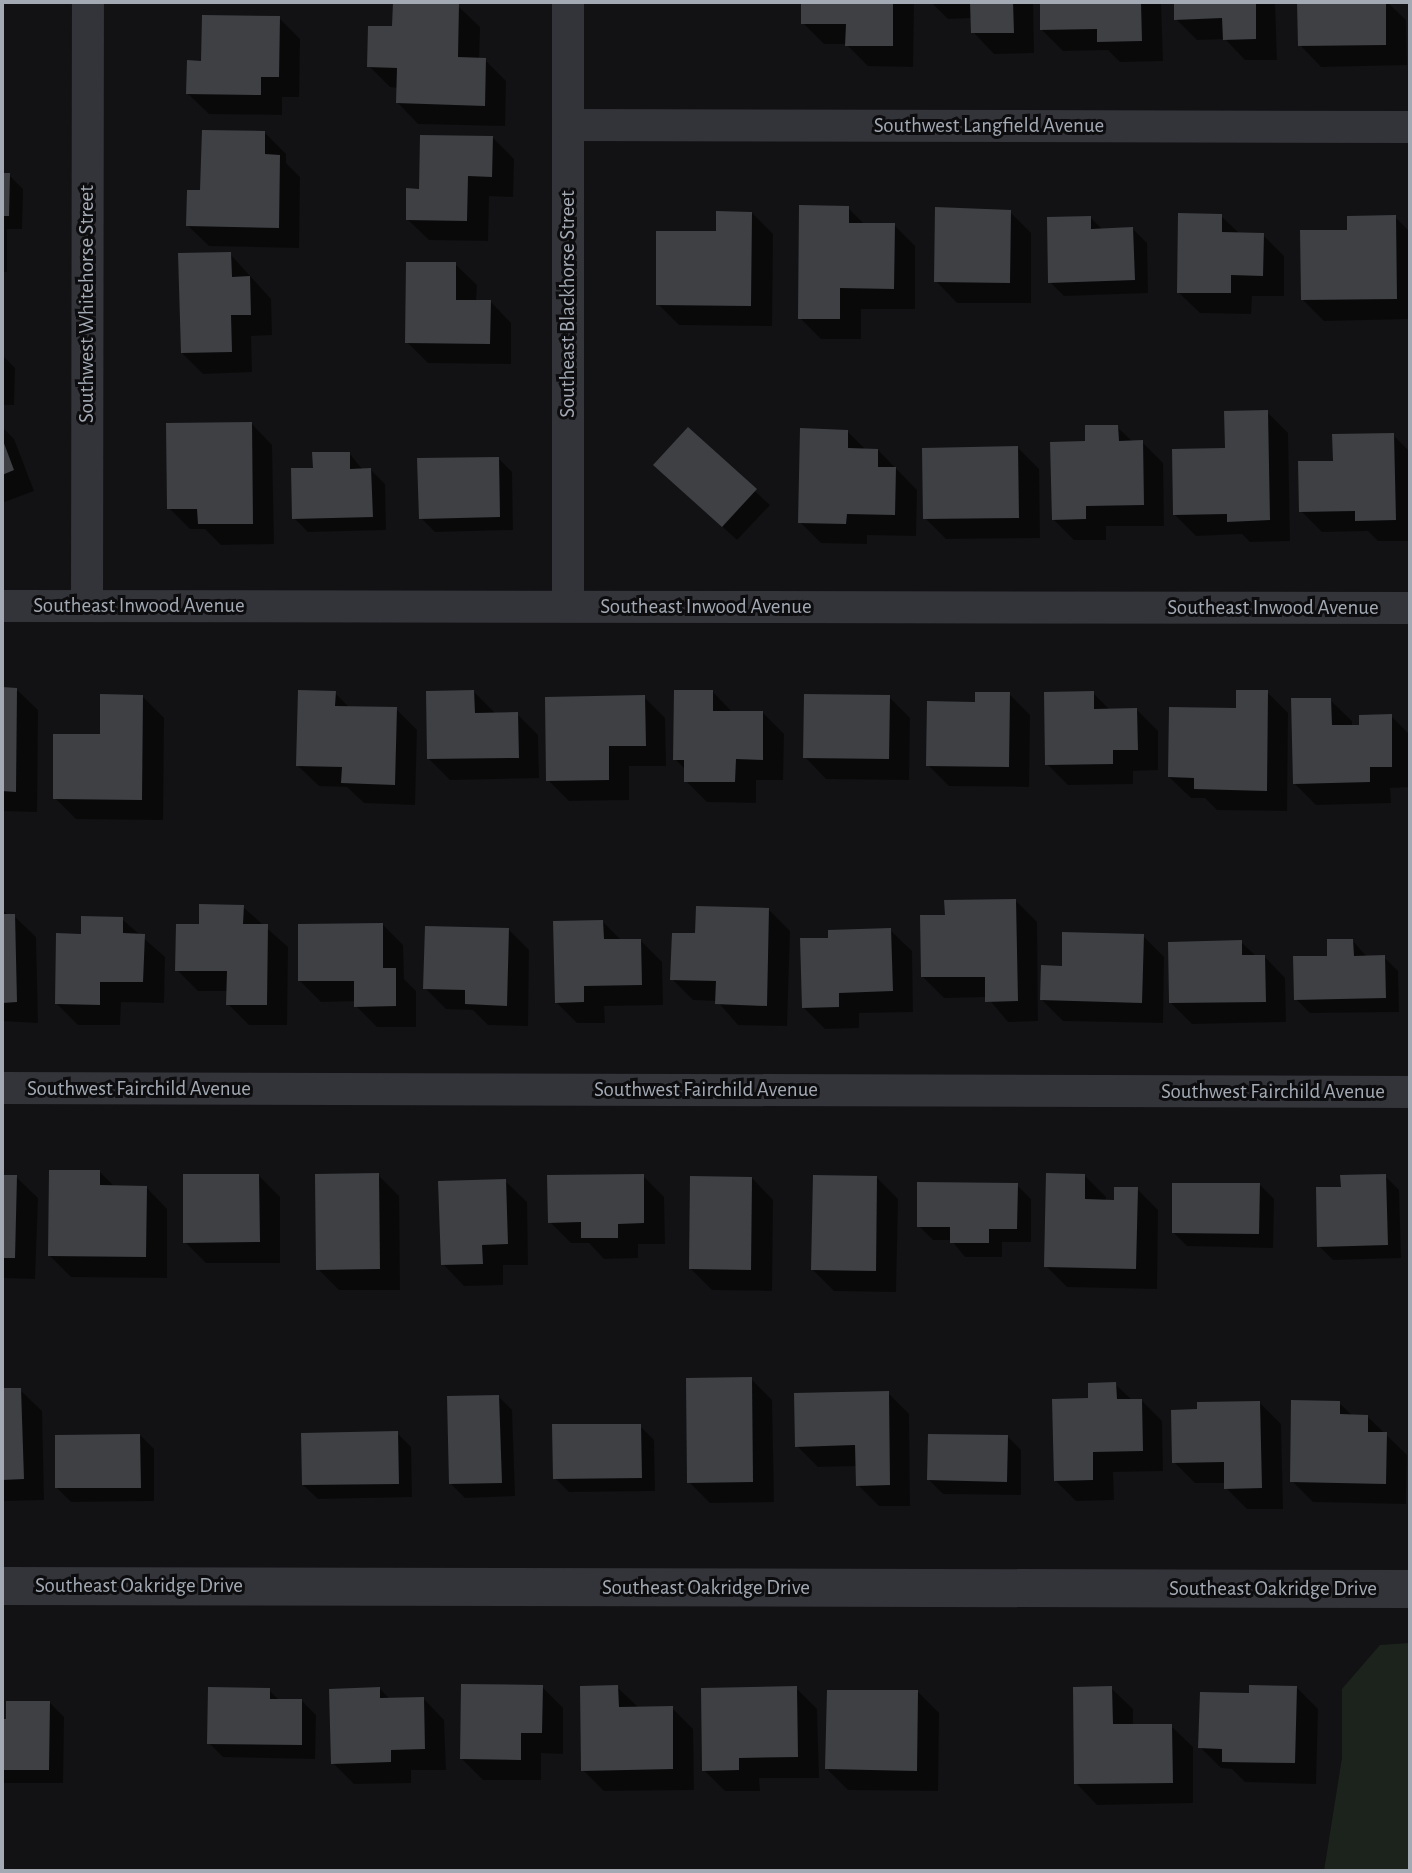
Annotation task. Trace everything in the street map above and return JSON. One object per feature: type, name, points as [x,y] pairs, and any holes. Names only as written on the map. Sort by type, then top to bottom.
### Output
[{"type":"street","name":"Southwest Whitehorse Street","points":[[87,606],[88,2]]},
{"type":"street","name":"Southeast Blackhorse Street","points":[[568,2],[568,606]]},
{"type":"street","name":"Southwest Langfield Avenue","points":[[568,125],[1410,127]]},
{"type":"street","name":"Southeast Inwood Avenue","points":[[2,606],[1410,608]]},
{"type":"street","name":"Southwest Fairchild Avenue","points":[[2,1088],[1410,1092]]},
{"type":"street","name":"Southeast Oakridge Drive","points":[[2,1586],[1410,1589]]},
{"type":"shaded area","points":[[1410,1643],[1410,1871],[1324,1871],[1342,1758],[1342,1689],[1380,1645]]},
{"type":"building","points":[[393,2],[459,4],[458,57],[486,58],[485,106],[396,103],[397,68],[367,67],[368,26],[392,26]]},
{"type":"building","points":[[801,2],[893,2],[893,46],[845,46],[846,24],[801,24]]},
{"type":"building","points":[[970,2],[1013,2],[1014,33],[971,33]]},
{"type":"building","points":[[1040,2],[1141,2],[1142,41],[1097,42],[1097,29],[1040,30]]},
{"type":"building","points":[[1174,2],[1256,2],[1256,39],[1223,40],[1222,18],[1174,20]]},
{"type":"building","points":[[1297,2],[1386,2],[1386,45],[1298,46]]},
{"type":"building","points":[[202,15],[280,16],[279,77],[261,77],[261,95],[186,94],[187,60],[201,61]]},
{"type":"building","points":[[202,130],[265,131],[265,154],[280,155],[279,228],[186,226],[187,190],[200,190]]},
{"type":"building","points":[[420,135],[493,136],[492,177],[468,176],[467,221],[406,220],[406,188],[419,189]]},
{"type":"building","points":[[2,173],[10,173],[9,216],[2,216]]},
{"type":"building","points":[[799,205],[849,206],[849,223],[895,223],[894,289],[840,288],[840,319],[798,319]]},
{"type":"building","points":[[935,207],[1011,210],[1010,283],[934,282]]},
{"type":"building","points":[[716,211],[752,212],[751,306],[656,305],[656,231],[716,231]]},
{"type":"building","points":[[1178,213],[1222,214],[1222,232],[1264,233],[1263,276],[1231,275],[1231,293],[1177,293]]},
{"type":"building","points":[[1396,215],[1397,299],[1301,300],[1300,230],[1347,230],[1347,216]]},
{"type":"building","points":[[1091,216],[1091,229],[1133,227],[1135,280],[1048,283],[1047,217]]},
{"type":"building","points":[[231,252],[232,277],[250,276],[251,315],[231,315],[232,352],[181,353],[178,253]]},
{"type":"building","points":[[406,262],[456,262],[456,300],[491,300],[490,344],[405,343]]},
{"type":"building","points":[[1268,410],[1270,520],[1227,522],[1227,514],[1173,515],[1172,449],[1225,448],[1224,411]]},
{"type":"building","points":[[252,422],[253,524],[198,524],[197,509],[167,509],[166,423]]},
{"type":"building","points":[[1085,425],[1118,425],[1119,441],[1143,440],[1144,505],[1086,506],[1086,519],[1052,520],[1050,442],[1085,441]]},
{"type":"building","points":[[688,427],[757,489],[722,527],[653,465]]},
{"type":"building","points":[[800,428],[848,430],[848,448],[878,449],[878,467],[896,467],[895,515],[847,514],[846,524],[798,523]]},
{"type":"building","points":[[1394,433],[1396,520],[1355,521],[1355,511],[1299,512],[1298,461],[1333,461],[1332,434]]},
{"type":"building","points":[[2,438],[14,470],[2,475]]},
{"type":"building","points":[[1018,446],[1019,518],[923,519],[922,448]]},
{"type":"building","points":[[312,452],[350,452],[350,469],[371,468],[373,517],[292,519],[291,468],[313,468]]},
{"type":"building","points":[[499,457],[500,517],[419,519],[417,458]]},
{"type":"building","points":[[2,687],[17,688],[16,792],[2,791]]},
{"type":"building","points":[[298,690],[336,691],[335,706],[397,707],[395,785],[341,783],[342,767],[296,766]]},
{"type":"building","points":[[474,690],[475,713],[518,712],[519,758],[427,759],[426,691]]},
{"type":"building","points":[[674,690],[713,690],[713,711],[763,711],[763,760],[736,759],[735,782],[684,782],[684,760],[673,760]]},
{"type":"building","points":[[1236,690],[1268,690],[1267,791],[1194,789],[1194,778],[1168,777],[1169,707],[1236,708]]},
{"type":"building","points":[[1094,691],[1094,709],[1137,708],[1138,750],[1113,750],[1113,764],[1045,765],[1044,692]]},
{"type":"building","points":[[975,692],[1010,692],[1009,767],[926,766],[927,701],[975,702]]},
{"type":"building","points":[[100,694],[143,695],[142,800],[53,799],[53,734],[100,734]]},
{"type":"building","points":[[804,694],[890,695],[889,759],[803,758]]},
{"type":"building","points":[[645,695],[646,746],[609,746],[609,780],[546,781],[545,697]]},
{"type":"building","points":[[1291,698],[1331,698],[1332,725],[1359,725],[1359,715],[1392,714],[1392,767],[1370,767],[1370,782],[1293,784]]},
{"type":"building","points":[[1016,899],[1018,1001],[985,1002],[985,977],[921,977],[920,915],[945,915],[944,900]]},
{"type":"building","points":[[199,904],[244,905],[243,924],[268,924],[267,1005],[226,1005],[227,971],[175,971],[176,924],[199,924]]},
{"type":"building","points":[[696,906],[769,908],[767,1006],[715,1004],[716,981],[670,980],[672,933],[695,933]]},
{"type":"building","points":[[2,914],[15,914],[17,1002],[2,1003]]},
{"type":"building","points":[[81,916],[123,917],[123,933],[145,934],[143,982],[100,982],[100,1005],[55,1004],[56,933],[81,934]]},
{"type":"building","points":[[603,920],[604,939],[641,939],[642,985],[584,986],[584,1002],[555,1003],[553,921]]},
{"type":"building","points":[[383,923],[383,968],[396,968],[396,1006],[354,1007],[354,981],[298,981],[298,924]]},
{"type":"building","points":[[425,926],[509,928],[507,1006],[465,1004],[465,990],[423,989]]},
{"type":"building","points":[[891,928],[893,991],[839,993],[839,1007],[802,1008],[800,938],[828,938],[828,930]]},
{"type":"building","points":[[1062,932],[1144,934],[1142,1003],[1040,1000],[1041,965],[1062,966]]},
{"type":"building","points":[[1327,939],[1353,939],[1354,956],[1385,955],[1386,998],[1294,1000],[1293,956],[1327,956]]},
{"type":"building","points":[[1242,940],[1242,955],[1265,955],[1266,1002],[1169,1003],[1168,942]]},
{"type":"building","points":[[49,1170],[100,1170],[100,1185],[147,1186],[146,1257],[48,1256]]},
{"type":"building","points":[[379,1173],[380,1269],[316,1270],[315,1174]]},
{"type":"building","points":[[1046,1173],[1085,1174],[1085,1199],[1114,1200],[1114,1187],[1138,1187],[1136,1269],[1044,1267]]},
{"type":"building","points":[[183,1174],[259,1174],[260,1242],[183,1243]]},
{"type":"building","points":[[644,1174],[644,1223],[618,1224],[618,1238],[581,1238],[581,1222],[548,1223],[547,1175]]},
{"type":"building","points":[[1386,1174],[1388,1245],[1317,1247],[1316,1187],[1341,1187],[1340,1175]]},
{"type":"building","points":[[2,1175],[17,1175],[15,1258],[2,1258]]},
{"type":"building","points":[[813,1175],[877,1176],[876,1271],[811,1270]]},
{"type":"building","points":[[690,1176],[752,1177],[751,1270],[689,1269]]},
{"type":"building","points":[[506,1179],[508,1244],[482,1245],[483,1264],[441,1265],[438,1181]]},
{"type":"building","points":[[917,1182],[1018,1183],[1017,1229],[989,1229],[989,1243],[950,1243],[950,1227],[917,1227]]},
{"type":"building","points":[[1172,1183],[1260,1183],[1259,1234],[1172,1233]]},
{"type":"building","points":[[752,1377],[753,1482],[687,1483],[686,1378]]},
{"type":"building","points":[[1116,1382],[1117,1399],[1142,1399],[1143,1451],[1093,1452],[1093,1480],[1054,1481],[1052,1399],[1088,1398],[1088,1383]]},
{"type":"building","points":[[2,1388],[21,1388],[24,1479],[2,1480]]},
{"type":"building","points":[[889,1391],[890,1485],[856,1486],[855,1445],[795,1447],[794,1393]]},
{"type":"building","points":[[499,1395],[502,1483],[449,1484],[447,1396]]},
{"type":"building","points":[[1291,1400],[1340,1401],[1340,1414],[1368,1415],[1368,1432],[1387,1432],[1386,1484],[1290,1482]]},
{"type":"building","points":[[1260,1401],[1262,1488],[1224,1489],[1224,1462],[1172,1463],[1171,1410],[1197,1409],[1197,1402]]},
{"type":"building","points":[[552,1424],[641,1424],[642,1478],[553,1479]]},
{"type":"building","points":[[398,1431],[399,1484],[302,1485],[301,1433]]},
{"type":"building","points":[[140,1434],[141,1488],[55,1488],[55,1435]]},
{"type":"building","points":[[928,1434],[1008,1435],[1007,1482],[927,1480]]},
{"type":"building","points":[[461,1684],[543,1685],[542,1733],[521,1733],[521,1760],[460,1759]]},
{"type":"building","points":[[618,1685],[619,1707],[673,1706],[673,1769],[581,1771],[580,1686]]},
{"type":"building","points":[[1249,1685],[1297,1686],[1295,1763],[1222,1762],[1222,1749],[1198,1748],[1200,1692],[1249,1693]]},
{"type":"building","points":[[797,1686],[798,1757],[739,1758],[739,1770],[702,1771],[701,1688]]},
{"type":"building","points":[[1112,1686],[1113,1724],[1172,1724],[1173,1783],[1074,1784],[1073,1687]]},
{"type":"building","points":[[208,1687],[270,1688],[270,1699],[302,1699],[302,1745],[207,1744]]},
{"type":"building","points":[[380,1687],[380,1698],[424,1697],[425,1749],[391,1750],[391,1762],[331,1764],[329,1689]]},
{"type":"building","points":[[827,1690],[918,1690],[917,1771],[825,1769]]},
{"type":"building","points":[[6,1701],[50,1701],[49,1770],[2,1770],[2,1719],[6,1719]]}]
